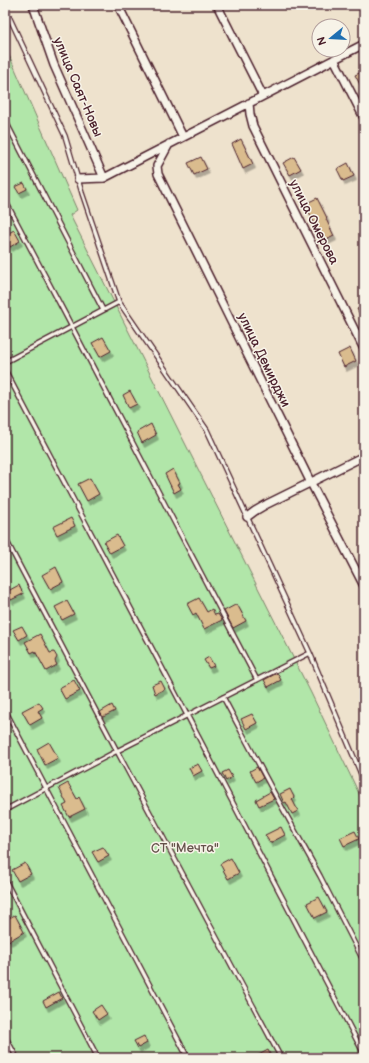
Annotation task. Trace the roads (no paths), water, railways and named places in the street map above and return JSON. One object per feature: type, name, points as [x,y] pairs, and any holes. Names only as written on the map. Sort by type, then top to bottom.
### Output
[{"type":"street","name":"улица Саят-Новы","points":[[33,5],[54,65],[104,178]]},
{"type":"street","points":[[118,5],[184,137]]},
{"type":"street","points":[[217,5],[263,96]]},
{"type":"street","points":[[78,179],[104,178],[364,44]]},
{"type":"street","points":[[334,59],[364,118]]},
{"type":"street","name":"улица Омерова","points":[[249,103],[253,126],[364,349]]},
{"type":"street","name":"улица Демирджи","points":[[169,144],[157,166],[158,174],[311,483],[364,586]]},
{"type":"street","points":[[247,517],[267,504],[364,456]]},
{"type":"lane","points":[[5,8],[65,136],[119,302],[207,430],[310,653],[364,781]]},
{"type":"lane","points":[[5,120],[103,310]]},
{"type":"lane","points":[[5,200],[257,680]]},
{"type":"lane","points":[[5,362],[119,302]]},
{"type":"lane","points":[[5,370],[364,1054]]},
{"type":"lane","points":[[5,538],[281,1058]]},
{"type":"lane","points":[[5,810],[310,653]]},
{"type":"lane","points":[[223,697],[320,876],[364,962]]},
{"type":"lane","points":[[5,710],[188,1058]]},
{"type":"lane","points":[[5,880],[98,1058]]},
{"type":"lane","points":[[5,1036],[17,1058]]},
{"type":"park label","name":"СТ \"Мечта\"","points":[[185,848]]}]
